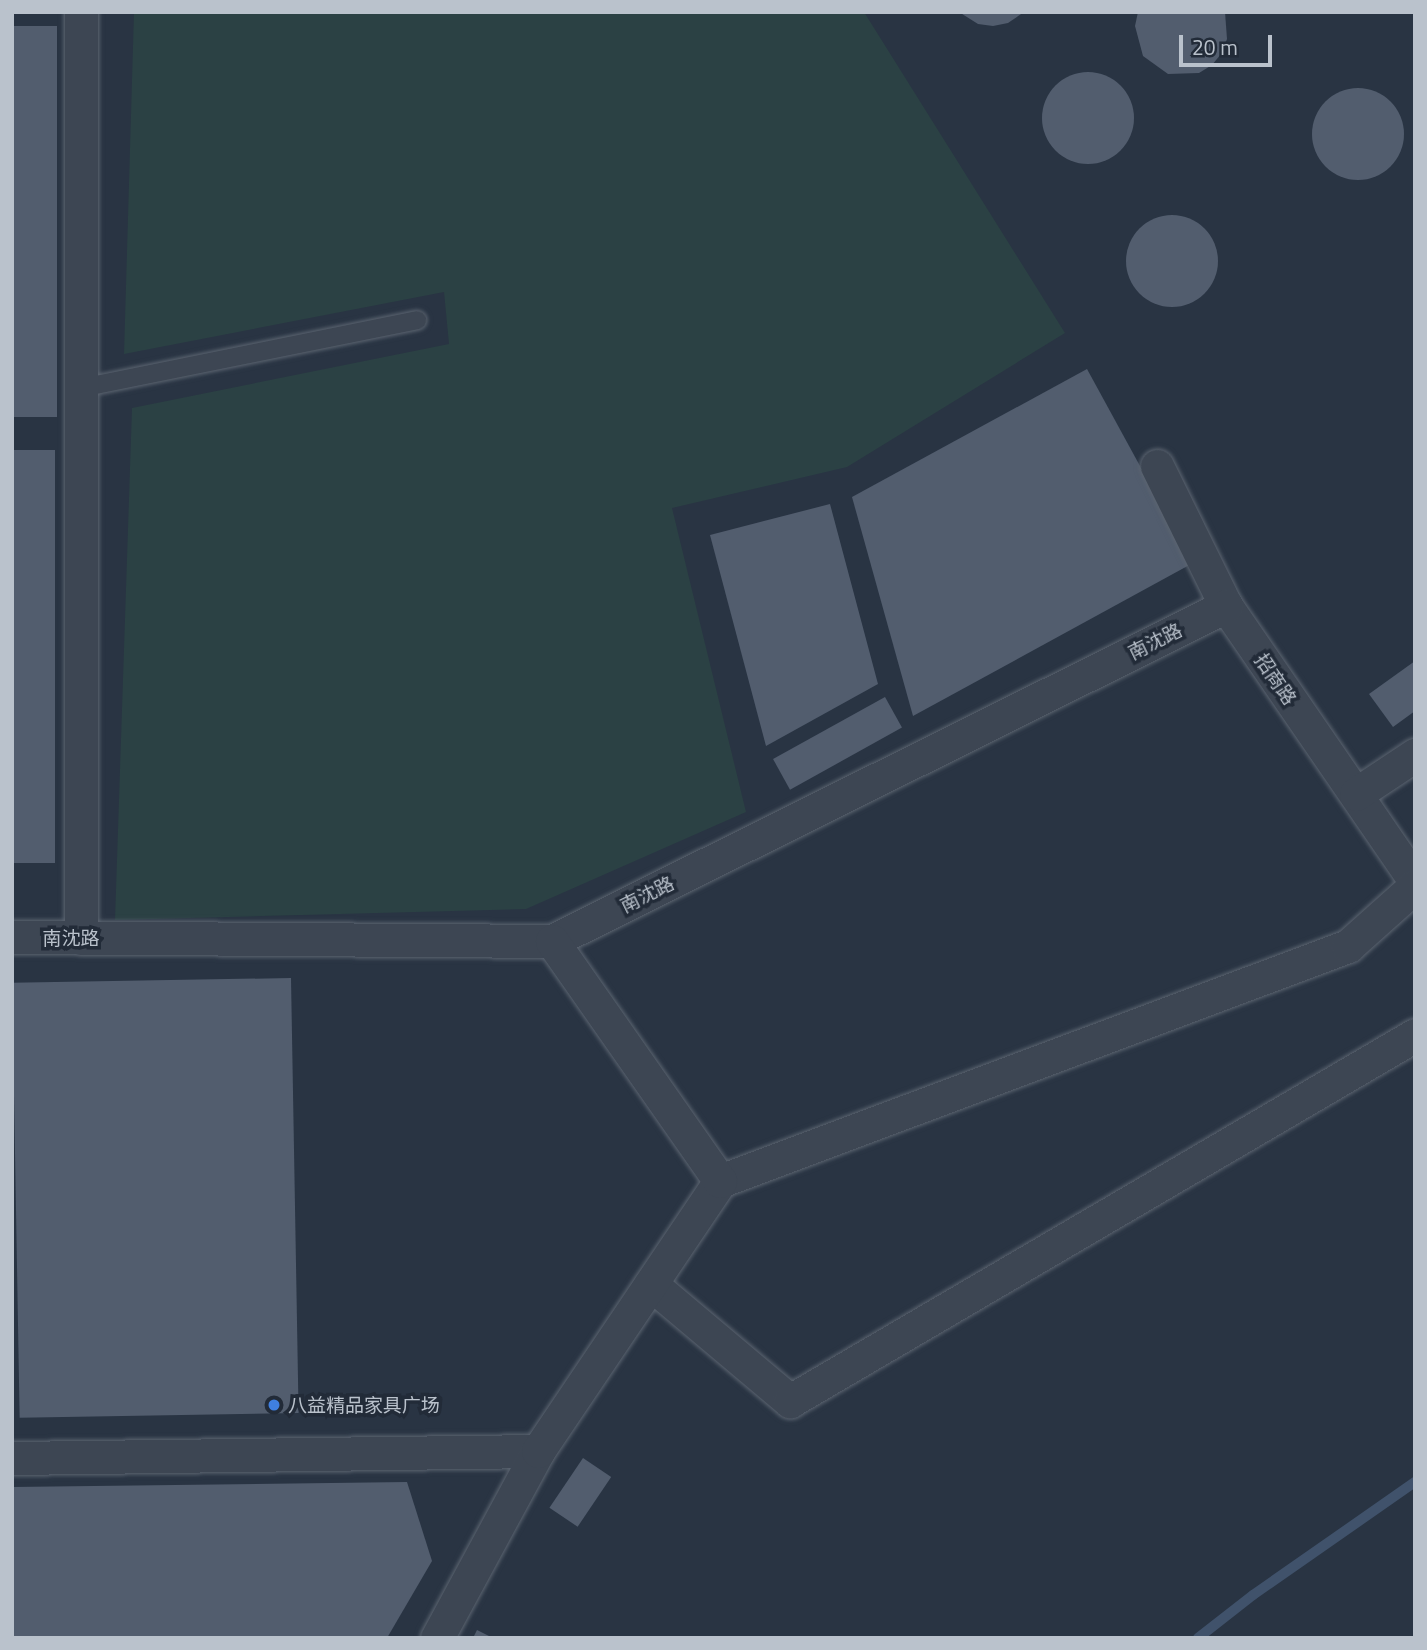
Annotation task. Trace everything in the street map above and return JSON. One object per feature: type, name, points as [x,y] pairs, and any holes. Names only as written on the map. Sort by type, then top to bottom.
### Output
[{"type":"street","points":[[81,12],[81,938]]},
{"type":"street","name":"招商路","points":[[1157,466],[1226,606],[1415,883]]},
{"type":"street","name":"南沈路","points":[[12,937],[552,941],[1226,606]]},
{"type":"street","points":[[1356,794],[1415,755]]},
{"type":"street","points":[[437,1638],[538,1451],[720,1181],[1348,946],[1415,883]]},
{"type":"street","points":[[552,941],[720,1181]]},
{"type":"street","points":[[651,1283],[790,1401],[1415,1035]]},
{"type":"street","points":[[12,1458],[538,1451]]},
{"type":"lane","points":[[81,388],[417,320]]},
{"type":"green space","points":[[134,12],[864,12],[1065,333],[847,467],[672,508],[746,812],[526,909],[115,920],[132,408],[449,344],[444,292],[124,354]]},
{"type":"building","points":[[959,12],[1024,12],[1008,23],[993,26],[978,24]]},
{"type":"building","points":[[1138,12],[1225,12],[1227,39],[1221,54],[1212,65],[1199,73],[1168,74],[1143,56],[1135,26]]},
{"type":"building","points":[[12,26],[57,26],[57,417],[12,417]]},
{"type":"building","points":[[1088,72],[1106,75],[1121,85],[1131,100],[1134,118],[1131,136],[1121,151],[1106,161],[1088,164],[1070,161],[1055,151],[1045,136],[1042,118],[1045,100],[1055,85],[1070,75]]},
{"type":"building","points":[[1358,88],[1376,91],[1391,101],[1401,116],[1404,134],[1401,152],[1391,167],[1376,177],[1358,180],[1340,177],[1325,167],[1315,152],[1312,134],[1315,116],[1325,101],[1340,91]]},
{"type":"building","points":[[1172,215],[1190,218],[1205,228],[1215,243],[1218,261],[1215,279],[1205,294],[1190,304],[1172,307],[1154,304],[1139,294],[1129,279],[1126,261],[1129,243],[1139,228],[1154,218]]},
{"type":"building","points":[[1087,369],[1193,563],[913,716],[852,497]]},
{"type":"building","points":[[12,450],[55,450],[55,863],[12,863]]},
{"type":"building","points":[[830,504],[878,684],[766,746],[710,535]]},
{"type":"building","points":[[1415,661],[1415,711],[1393,727],[1369,694]]},
{"type":"building","points":[[885,697],[902,728],[790,790],[773,759]]},
{"type":"building","points":[[291,978],[299,1413],[20,1418],[12,983]]},
{"type":"building","points":[[583,1458],[611,1477],[578,1527],[549,1508]]},
{"type":"building","points":[[407,1482],[432,1561],[387,1638],[12,1638],[12,1487]]},
{"type":"building","points":[[477,1630],[493,1638],[473,1638]]},
{"type":"waterway","points":[[1198,1638],[1253,1595],[1415,1482]]},
{"type":"place","name":"八益精品家具广场","points":[[274,1405]]}]
